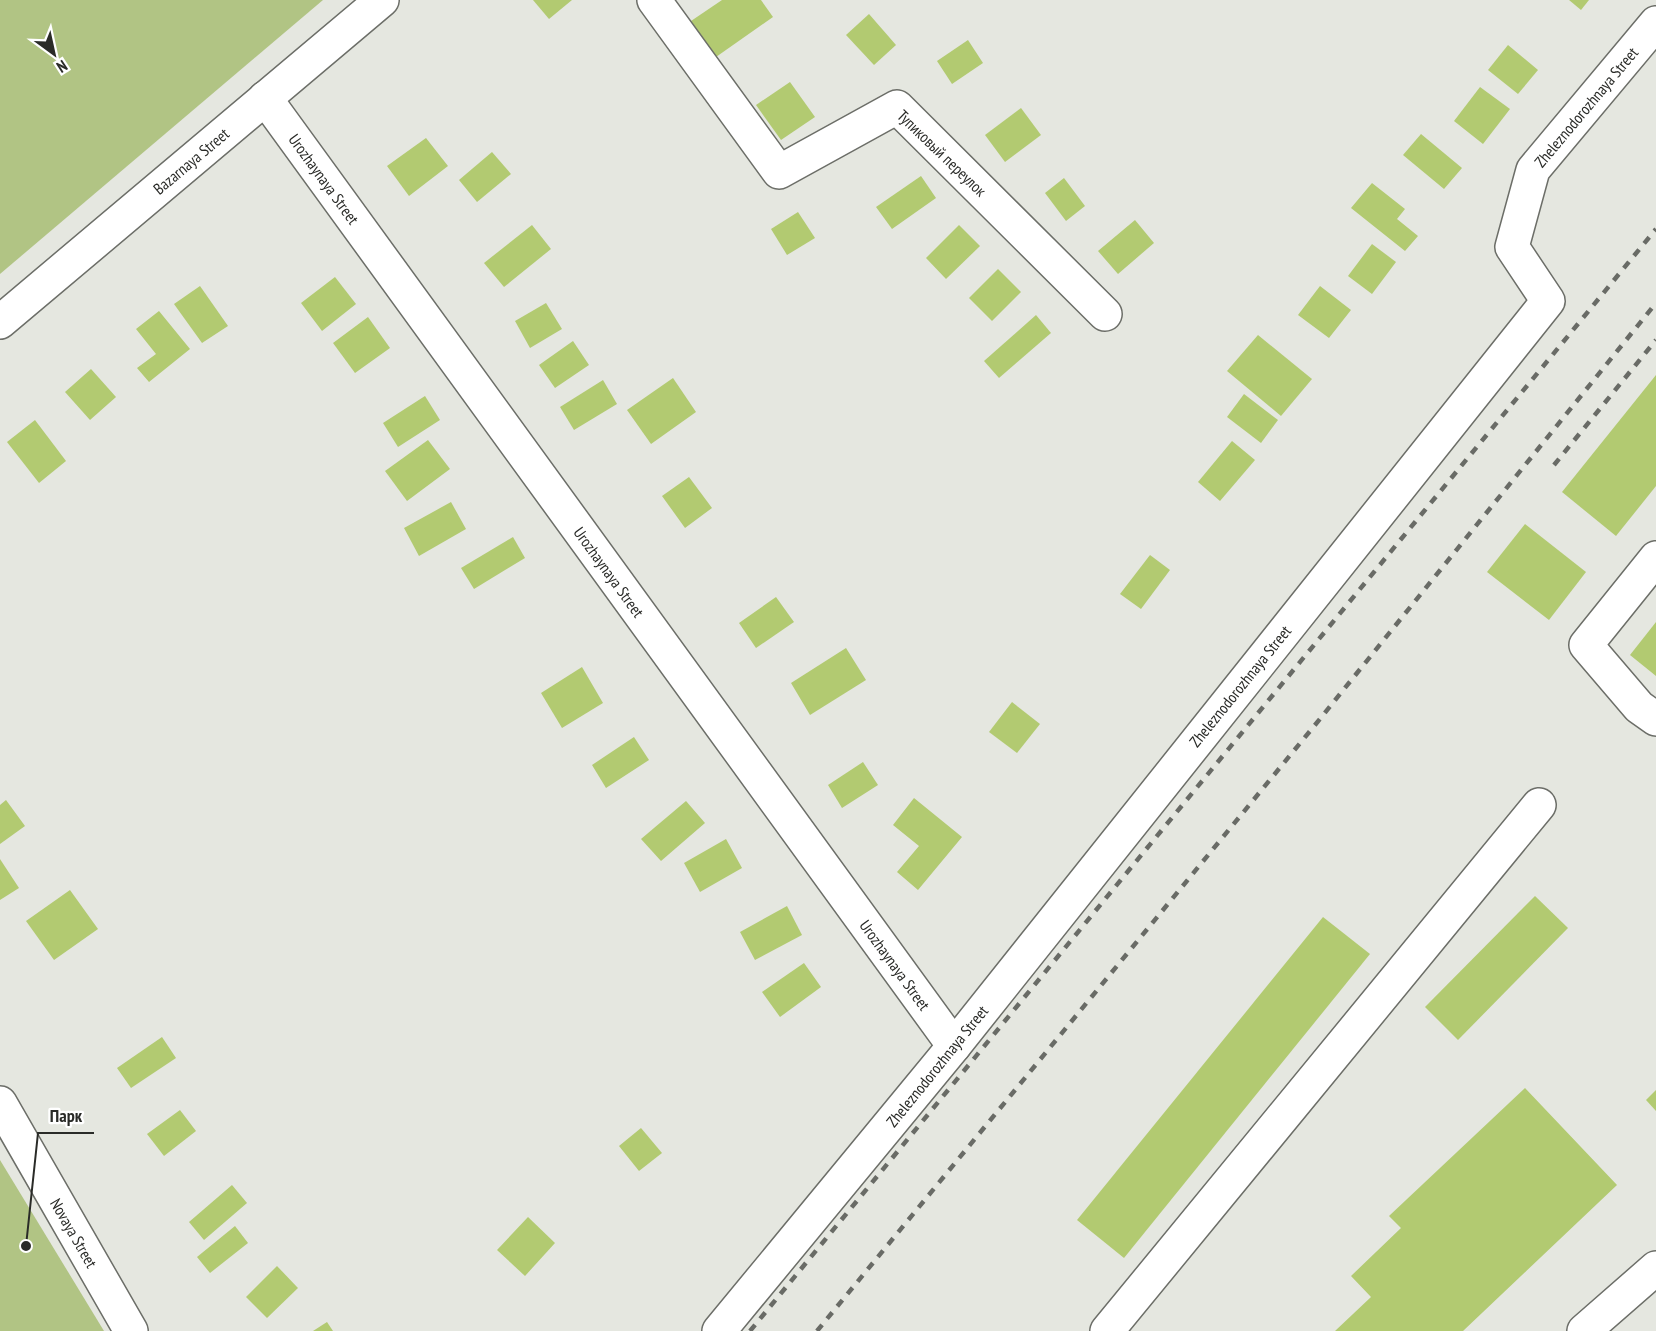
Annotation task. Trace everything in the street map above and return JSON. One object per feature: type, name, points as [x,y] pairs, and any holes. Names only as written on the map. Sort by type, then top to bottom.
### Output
[{"type":"street","name":"Bazarnaya Street","points":[[0,322],[382,0]]},
{"type":"street","name":"Тупиковый переулок","points":[[654,0],[779,172],[897,107],[1105,314]]},
{"type":"street","name":"Zheleznodorozhnaya Street","points":[[719,1331],[954,1046],[1548,301],[1512,247],[1533,170],[1656,24]]},
{"type":"street","name":"Urozhaynaya Street","points":[[265,98],[954,1046]]},
{"type":"street","points":[[1656,558],[1586,645],[1639,707],[1656,719]]},
{"type":"street","points":[[1107,1331],[1539,805]]},
{"type":"street","name":"Novaya Street","points":[[0,1103],[131,1331]]},
{"type":"street","points":[[1584,1331],[1656,1268]]},
{"type":"green space","points":[[0,0],[323,0],[0,274]]},
{"type":"green space","points":[[0,1160],[104,1331],[0,1331]]},
{"type":"building","points":[[533,0],[572,0],[549,19]]},
{"type":"building","points":[[722,0],[761,0],[773,17],[716,57],[691,21]]},
{"type":"building","points":[[1569,0],[1589,0],[1581,10]]},
{"type":"building","points":[[869,14],[896,45],[874,65],[846,35]]},
{"type":"building","points":[[968,40],[983,63],[952,84],[937,61]]},
{"type":"building","points":[[1508,45],[1538,70],[1518,94],[1488,70]]},
{"type":"building","points":[[790,82],[815,117],[781,140],[756,105]]},
{"type":"building","points":[[1480,87],[1510,109],[1483,144],[1454,121]]},
{"type":"building","points":[[1021,108],[1041,135],[1005,162],[985,135]]},
{"type":"building","points":[[1421,134],[1462,168],[1444,189],[1403,155]]},
{"type":"building","points":[[426,138],[448,166],[409,196],[387,166]]},
{"type":"building","points":[[492,152],[511,174],[477,202],[459,180]]},
{"type":"building","points":[[921,176],[936,198],[892,229],[876,207]]},
{"type":"building","points":[[1064,178],[1085,206],[1066,221],[1045,193]]},
{"type":"building","points":[[1372,183],[1405,209],[1397,219],[1418,236],[1405,251],[1351,208]]},
{"type":"building","points":[[798,212],[815,238],[787,255],[771,229]]},
{"type":"building","points":[[1135,220],[1154,243],[1118,274],[1098,251]]},
{"type":"building","points":[[532,225],[551,249],[504,287],[484,263]]},
{"type":"building","points":[[959,225],[980,246],[946,279],[926,258]]},
{"type":"building","points":[[1372,244],[1396,262],[1372,294],[1348,276]]},
{"type":"building","points":[[998,269],[1021,292],[992,321],[969,298]]},
{"type":"building","points":[[335,277],[356,304],[322,331],[301,303]]},
{"type":"building","points":[[200,286],[228,326],[202,343],[174,304]]},
{"type":"building","points":[[1320,286],[1351,310],[1329,338],[1298,315]]},
{"type":"building","points":[[546,303],[562,329],[530,348],[515,321]]},
{"type":"building","points":[[159,311],[190,349],[149,382],[137,368],[156,354],[136,329]]},
{"type":"building","points":[[1036,315],[1051,333],[999,378],[984,361]]},
{"type":"building","points":[[368,317],[390,348],[355,373],[333,343]]},
{"type":"building","points":[[1258,335],[1312,379],[1281,416],[1227,371]]},
{"type":"building","points":[[573,341],[589,365],[555,388],[539,365]]},
{"type":"building","points":[[91,369],[116,397],[90,420],[65,392]]},
{"type":"building","points":[[1656,375],[1656,486],[1616,536],[1562,492]]},
{"type":"building","points":[[673,378],[696,412],[651,444],[627,410]]},
{"type":"building","points":[[603,380],[617,404],[574,430],[560,407]]},
{"type":"building","points":[[1244,394],[1278,420],[1261,443],[1227,417]]},
{"type":"building","points":[[425,396],[440,420],[398,447],[383,423]]},
{"type":"building","points":[[35,420],[66,461],[39,483],[7,442]]},
{"type":"building","points":[[428,440],[450,469],[407,501],[385,471]]},
{"type":"building","points":[[1232,441],[1255,460],[1220,501],[1198,482]]},
{"type":"building","points":[[689,477],[712,508],[685,528],[662,496]]},
{"type":"building","points":[[451,502],[466,529],[419,556],[404,528]]},
{"type":"building","points":[[1525,524],[1586,572],[1549,620],[1487,572]]},
{"type":"building","points":[[513,537],[525,558],[474,589],[461,568]]},
{"type":"building","points":[[1150,555],[1170,570],[1141,609],[1120,594]]},
{"type":"building","points":[[776,597],[794,622],[756,648],[739,623]]},
{"type":"building","points":[[1656,622],[1656,676],[1630,655]]},
{"type":"building","points":[[846,648],[866,680],[810,715],[791,683]]},
{"type":"building","points":[[582,667],[603,703],[562,728],[541,693]]},
{"type":"building","points":[[1012,702],[1040,724],[1017,753],[989,732]]},
{"type":"building","points":[[634,737],[649,760],[606,788],[592,765]]},
{"type":"building","points":[[863,762],[878,785],[842,808],[828,785]]},
{"type":"building","points":[[914,798],[962,837],[918,890],[897,872],[919,846],[893,825]]},
{"type":"building","points":[[6,800],[25,826],[0,844],[0,805]]},
{"type":"building","points":[[686,801],[705,823],[661,861],[641,839]]},
{"type":"building","points":[[726,839],[742,868],[700,892],[684,863]]},
{"type":"building","points":[[0,859],[19,888],[0,900]]},
{"type":"building","points":[[70,890],[98,929],[54,960],[26,921]]},
{"type":"building","points":[[1535,896],[1568,928],[1458,1040],[1425,1007]]},
{"type":"building","points":[[787,906],[802,935],[755,960],[740,932]]},
{"type":"building","points":[[1323,917],[1370,954],[1124,1258],[1077,1220]]},
{"type":"building","points":[[804,963],[821,987],[780,1017],[762,992]]},
{"type":"building","points":[[162,1037],[176,1058],[131,1088],[117,1068]]},
{"type":"building","points":[[1525,1088],[1617,1185],[1463,1331],[1335,1331],[1371,1297],[1351,1276],[1401,1228],[1389,1216]]},
{"type":"building","points":[[1656,1090],[1656,1111],[1646,1100]]},
{"type":"building","points":[[180,1110],[196,1131],[164,1156],[147,1134]]},
{"type":"building","points":[[641,1128],[662,1153],[639,1171],[619,1146]]},
{"type":"building","points":[[232,1185],[247,1203],[204,1240],[189,1222]]},
{"type":"building","points":[[528,1217],[555,1243],[525,1276],[497,1250]]},
{"type":"building","points":[[235,1226],[248,1243],[210,1273],[197,1257]]},
{"type":"building","points":[[277,1266],[298,1288],[267,1318],[246,1297]]},
{"type":"building","points":[[327,1322],[333,1331],[313,1331]]},
{"type":"railway","points":[[750,1331],[1656,229]]},
{"type":"railway","points":[[817,1331],[1315,725],[1656,303]]},
{"type":"railway","points":[[1554,465],[1656,340]]},
{"type":"place","name":"Парк","points":[[26,1246]]}]
